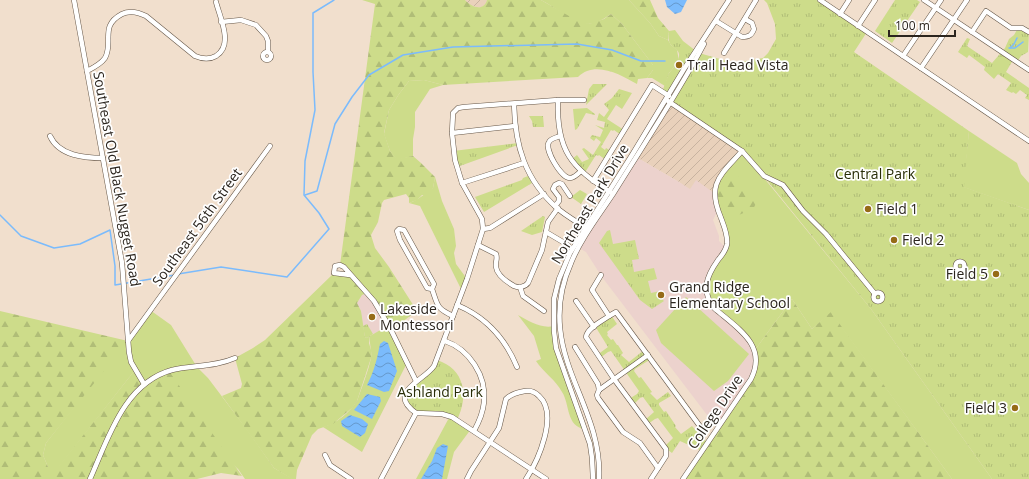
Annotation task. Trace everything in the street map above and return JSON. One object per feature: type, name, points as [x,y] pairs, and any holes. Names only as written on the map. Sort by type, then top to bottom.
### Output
[{"type":"street","name":"Southeast Old Black Nugget Road","points":[[74,0],[123,268],[128,341],[131,362],[144,384]]},
{"type":"street","name":"Northeast Park Drive","points":[[598,479],[599,468],[595,435],[564,352],[560,328],[561,301],[567,274],[574,255],[588,229],[729,0]]},
{"type":"street","points":[[724,53],[756,0]]},
{"type":"street","points":[[820,0],[1029,141]]},
{"type":"street","points":[[840,14],[849,0]]},
{"type":"street","points":[[858,26],[875,0]]},
{"type":"street","points":[[924,0],[1029,70]]},
{"type":"street","points":[[903,56],[941,0]]},
{"type":"street","points":[[921,68],[967,0]]},
{"type":"street","points":[[88,71],[105,58],[107,53],[108,29],[113,21],[124,13],[133,12],[146,16],[195,56],[204,59],[214,57],[222,50],[226,38],[216,2]]},
{"type":"street","points":[[972,32],[986,11],[1011,28],[1022,28],[1029,32]]},
{"type":"street","points":[[716,21],[742,37],[747,37],[751,35],[754,29],[745,18]]},
{"type":"street","points":[[222,22],[241,20],[256,25],[266,36],[268,41],[268,52]]},
{"type":"street","points":[[593,181],[652,85],[668,99],[742,151],[764,176],[783,185],[803,211],[826,234],[875,294]]},
{"type":"street","points":[[558,100],[558,122],[560,136],[571,160],[593,181],[611,192]]},
{"type":"street","points":[[546,479],[474,431],[447,415],[416,413],[409,407],[405,398],[408,389],[416,381],[432,370],[445,341],[483,229],[482,219],[462,183],[455,160],[452,133],[452,116],[454,111],[458,108],[558,100],[584,100]]},
{"type":"street","points":[[514,104],[515,126],[518,143],[524,163],[530,174],[544,194],[556,207],[588,229]]},
{"type":"street","points":[[452,133],[515,126]]},
{"type":"street","points":[[50,136],[58,147],[80,157],[103,158]]},
{"type":"street","points":[[560,136],[550,140],[548,143],[549,150],[555,163],[566,177],[574,177],[581,171]]},
{"type":"street","name":"Southeast 56th Street","points":[[128,341],[270,146]]},
{"type":"street","name":"College Drive","points":[[683,479],[751,379],[756,365],[756,355],[752,343],[714,308],[706,291],[709,273],[727,246],[724,225],[715,200],[715,188],[722,174],[742,151]]},
{"type":"street","points":[[462,183],[524,163]]},
{"type":"street","points":[[478,246],[496,254],[498,258],[496,268],[498,274],[511,284],[520,287],[528,283],[542,250],[549,220],[559,201],[559,197],[553,189],[555,185],[559,183],[562,184],[570,196]]},
{"type":"street","points":[[483,229],[490,228],[544,194]]},
{"type":"street","points":[[432,289],[427,288],[397,234],[398,229],[404,230],[434,284],[432,289],[440,309],[453,316]]},
{"type":"street","name":"Northeast Park Drive","points":[[588,229],[570,253],[559,279],[554,299],[554,326],[556,348],[559,358],[590,444],[593,479]]},
{"type":"street","points":[[546,232],[568,246]]},
{"type":"street","points":[[600,274],[592,290],[609,316]]},
{"type":"street","points":[[350,275],[374,302],[386,320],[416,381]]},
{"type":"street","points":[[520,287],[523,296],[544,311]]},
{"type":"street","points":[[576,301],[594,327]]},
{"type":"street","points":[[457,305],[469,310],[497,332],[510,351],[517,367]]},
{"type":"street","points":[[651,479],[667,452],[614,379],[586,337],[586,333],[616,312],[702,429]]},
{"type":"street","points":[[445,341],[455,346],[469,357],[482,379],[485,392],[484,401],[480,418],[474,431]]},
{"type":"street","points":[[575,347],[598,384],[598,398],[623,432],[640,443],[658,468]]},
{"type":"street","points":[[599,390],[648,355]]},
{"type":"street","points":[[90,479],[121,412],[144,384],[169,371],[216,364],[235,358]]},
{"type":"street","points":[[467,479],[499,428],[506,400],[509,396],[525,391],[532,391],[542,399],[545,405],[547,414],[546,432],[532,469],[526,479]]},
{"type":"street","points":[[381,479],[416,413]]},
{"type":"street","points":[[325,455],[330,465],[351,479]]},
{"type":"shaded area","points":[[465,0],[487,0],[486,5],[476,7],[468,4]]},
{"type":"shaded area","points":[[670,103],[742,151],[714,193],[690,190],[636,157]]},
{"type":"shaded area","name":"Grand Ridge Elementary School","points":[[636,157],[690,189],[696,180],[714,193],[719,214],[716,214],[713,220],[719,236],[719,241],[723,245],[727,245],[745,336],[755,350],[754,372],[717,428],[602,277],[586,252],[579,248]]},
{"type":"shaded area","name":"Lakeside Montessori","points":[[367,293],[389,325],[367,338],[365,337],[357,303],[362,295]]},
{"type":"green space","points":[[362,0],[465,0],[471,5],[480,7],[485,4],[487,0],[541,0],[576,20],[589,24],[604,19],[611,14],[622,24],[653,65],[653,70],[647,78],[638,79],[637,84],[616,73],[600,69],[585,72],[578,77],[443,85],[424,80],[409,81],[389,110],[384,133],[390,151],[397,159],[413,156],[435,177],[433,188],[428,195],[422,195],[417,200],[409,203],[409,198],[406,194],[384,200],[378,222],[371,235],[375,248],[417,311],[402,322],[390,328],[367,293],[362,295],[357,303],[361,311],[365,337],[367,338],[370,336],[369,343],[371,358],[357,401],[353,407],[333,424],[318,429],[312,435],[297,470],[296,479],[292,479],[274,468],[222,396],[241,388],[242,384],[235,358],[265,340],[334,273],[349,275],[340,265],[375,4]]},
{"type":"green space","points":[[541,0],[629,0],[650,23],[659,36],[668,40],[677,50],[679,61],[669,73],[665,86],[652,78],[647,78],[653,70],[653,65],[622,24],[611,14],[594,23],[582,23],[570,18]]},
{"type":"green space","points":[[629,0],[650,0],[658,18],[669,31],[668,40],[659,36],[650,23]]},
{"type":"green space","name":"Central Park","points":[[764,0],[820,0],[867,32],[854,52],[969,131],[964,187],[1029,210],[1029,479],[992,479],[871,309],[748,157],[670,103],[699,53],[734,63],[763,58],[768,53],[776,39],[775,24],[767,3]]},
{"type":"green space","points":[[895,0],[917,0],[920,2],[892,43],[875,31]]},
{"type":"green space","points":[[1018,28],[1029,32],[1028,52],[1021,56],[1017,62],[1013,60],[1006,72],[1029,88],[1029,100],[1025,98],[1027,95],[1020,90],[1016,94],[1006,90],[1011,83],[998,74],[994,79],[984,70],[985,67],[969,55],[967,58],[958,52],[967,38],[970,39],[967,46],[992,63],[1005,48],[1009,39],[1014,35]]},
{"type":"green space","points":[[675,30],[683,41],[696,51],[669,96],[662,92],[669,73],[679,61],[678,51],[670,44],[669,40],[669,31]]},
{"type":"green space","points":[[424,80],[443,85],[430,89],[415,112],[413,156],[397,160],[390,151],[384,134],[389,110],[409,81]]},
{"type":"green space","points":[[593,84],[607,84],[586,105],[589,89]]},
{"type":"green space","points":[[619,89],[632,93],[622,109],[616,105],[607,119],[624,130],[621,135],[614,130],[611,130],[601,147],[605,150],[606,148],[611,151],[606,160],[599,155],[596,155],[584,174],[571,160],[577,155],[582,162],[589,159],[582,149],[584,148],[593,155],[601,142],[596,138],[594,141],[590,138],[592,135],[600,137],[603,130],[595,125],[604,128],[605,122],[597,120],[599,113],[604,117],[609,110],[604,104],[612,98]]},
{"type":"green space","points":[[587,108],[595,115],[586,113],[575,130],[573,109]]},
{"type":"green space","points":[[529,116],[543,116],[544,127],[533,127]]},
{"type":"green space","points":[[969,131],[1017,163],[1021,174],[1029,183],[1029,210],[963,187]]},
{"type":"green space","points":[[518,143],[518,145],[457,167],[453,151]]},
{"type":"green space","points":[[742,151],[871,309],[992,479],[952,479],[831,313],[812,329],[792,299],[755,350],[752,343],[714,308],[709,298],[707,279],[726,249],[724,225],[727,169]]},
{"type":"green space","points":[[727,169],[746,182],[758,200],[753,209],[722,222],[715,188]]},
{"type":"green space","points":[[528,176],[532,183],[484,212],[475,197],[522,180]]},
{"type":"green space","points":[[435,177],[442,201],[454,229],[456,246],[454,253],[456,264],[467,279],[462,291],[420,206],[409,203],[413,202],[433,188]]},
{"type":"green space","points":[[580,190],[587,194],[581,204],[571,197]]},
{"type":"green space","points":[[543,216],[545,217],[542,232],[532,235],[521,231]]},
{"type":"green space","points":[[610,230],[613,244],[635,240],[639,259],[632,260],[634,272],[654,268],[657,279],[648,281],[651,293],[660,291],[661,298],[664,301],[652,309],[640,300],[599,243],[607,231]]},
{"type":"green space","points":[[686,297],[749,354],[728,381],[714,391],[661,343],[656,330]]},
{"type":"green space","points":[[792,299],[812,329],[831,312],[952,479],[683,479],[754,372],[755,350]]},
{"type":"green space","points":[[150,310],[171,325],[197,367],[208,378],[274,468],[293,479],[245,479],[238,469],[144,384],[135,370],[58,468],[48,467],[43,455],[46,443]]},
{"type":"green space","points":[[0,311],[128,341],[46,443],[43,455],[48,467],[58,467],[135,370],[144,384],[169,371],[242,476],[221,473],[197,479],[0,479]]},
{"type":"green space","points":[[518,315],[540,325],[549,327],[554,326],[556,348],[585,429],[579,427],[571,420],[565,397],[553,380],[536,361],[541,359],[534,336]]},
{"type":"green space","points":[[611,315],[617,324],[607,332],[607,335],[618,345],[623,353],[621,355],[629,362],[644,350],[651,359],[634,371],[639,378],[641,377],[652,392],[650,393],[657,400],[668,392],[671,396],[659,403],[659,405],[664,412],[666,411],[676,426],[675,427],[681,434],[692,426],[699,434],[698,436],[708,442],[702,451],[680,441],[672,453],[664,447],[673,438],[658,418],[648,424],[645,420],[654,412],[643,397],[633,405],[629,399],[639,391],[611,351],[600,358],[597,355],[608,347],[595,326]]},
{"type":"green space","points":[[367,324],[373,334],[367,338],[365,337],[363,326]]},
{"type":"green space","points":[[389,325],[407,363],[362,452],[323,427],[342,417],[357,401],[371,358],[370,336]]},
{"type":"green space","name":"Ashland Park","points":[[437,360],[454,370],[462,384],[463,402],[457,420],[434,413],[411,410],[405,398],[406,393],[426,375]]},
{"type":"green space","points":[[450,416],[471,429],[454,452],[447,479],[416,479]]},
{"type":"water","points":[[665,0],[687,0],[681,12],[675,14],[667,7]]},
{"type":"water","points":[[384,341],[388,343],[397,371],[389,391],[384,392],[367,385],[372,375],[380,344]]},
{"type":"water","points":[[367,394],[380,397],[381,401],[372,419],[354,410]]},
{"type":"water","points":[[350,415],[362,419],[368,424],[365,433],[360,437],[342,426],[341,421]]},
{"type":"water","points":[[443,444],[448,446],[442,479],[421,479],[432,461],[437,448]]},
{"type":"waterway","points":[[178,274],[221,267],[287,277],[329,229],[319,213],[304,195],[305,161],[315,110],[313,72],[313,13],[334,0]]},
{"type":"waterway","points":[[1010,48],[1017,38]]},
{"type":"waterway","points":[[1009,48],[1015,48],[1023,42]]},
{"type":"waterway","points":[[305,195],[317,191],[335,124],[352,97],[369,75],[403,55],[453,47],[577,44],[612,50],[641,61],[665,61]]},
{"type":"waterway","points":[[0,215],[21,236],[54,248],[80,244],[110,230],[115,266],[115,285],[175,275]]},
{"type":"place","name":"Trail Head Vista","points":[[679,65]]},
{"type":"place","name":"Field 1","points":[[868,209]]},
{"type":"place","name":"Field 2","points":[[894,240]]},
{"type":"place","name":"Field 5","points":[[996,274]]},
{"type":"place","name":"Grand Ridge Elementary School","points":[[661,295]]},
{"type":"place","name":"Lakeside Montessori","points":[[372,317]]},
{"type":"place","name":"Field 3","points":[[1015,408]]}]
